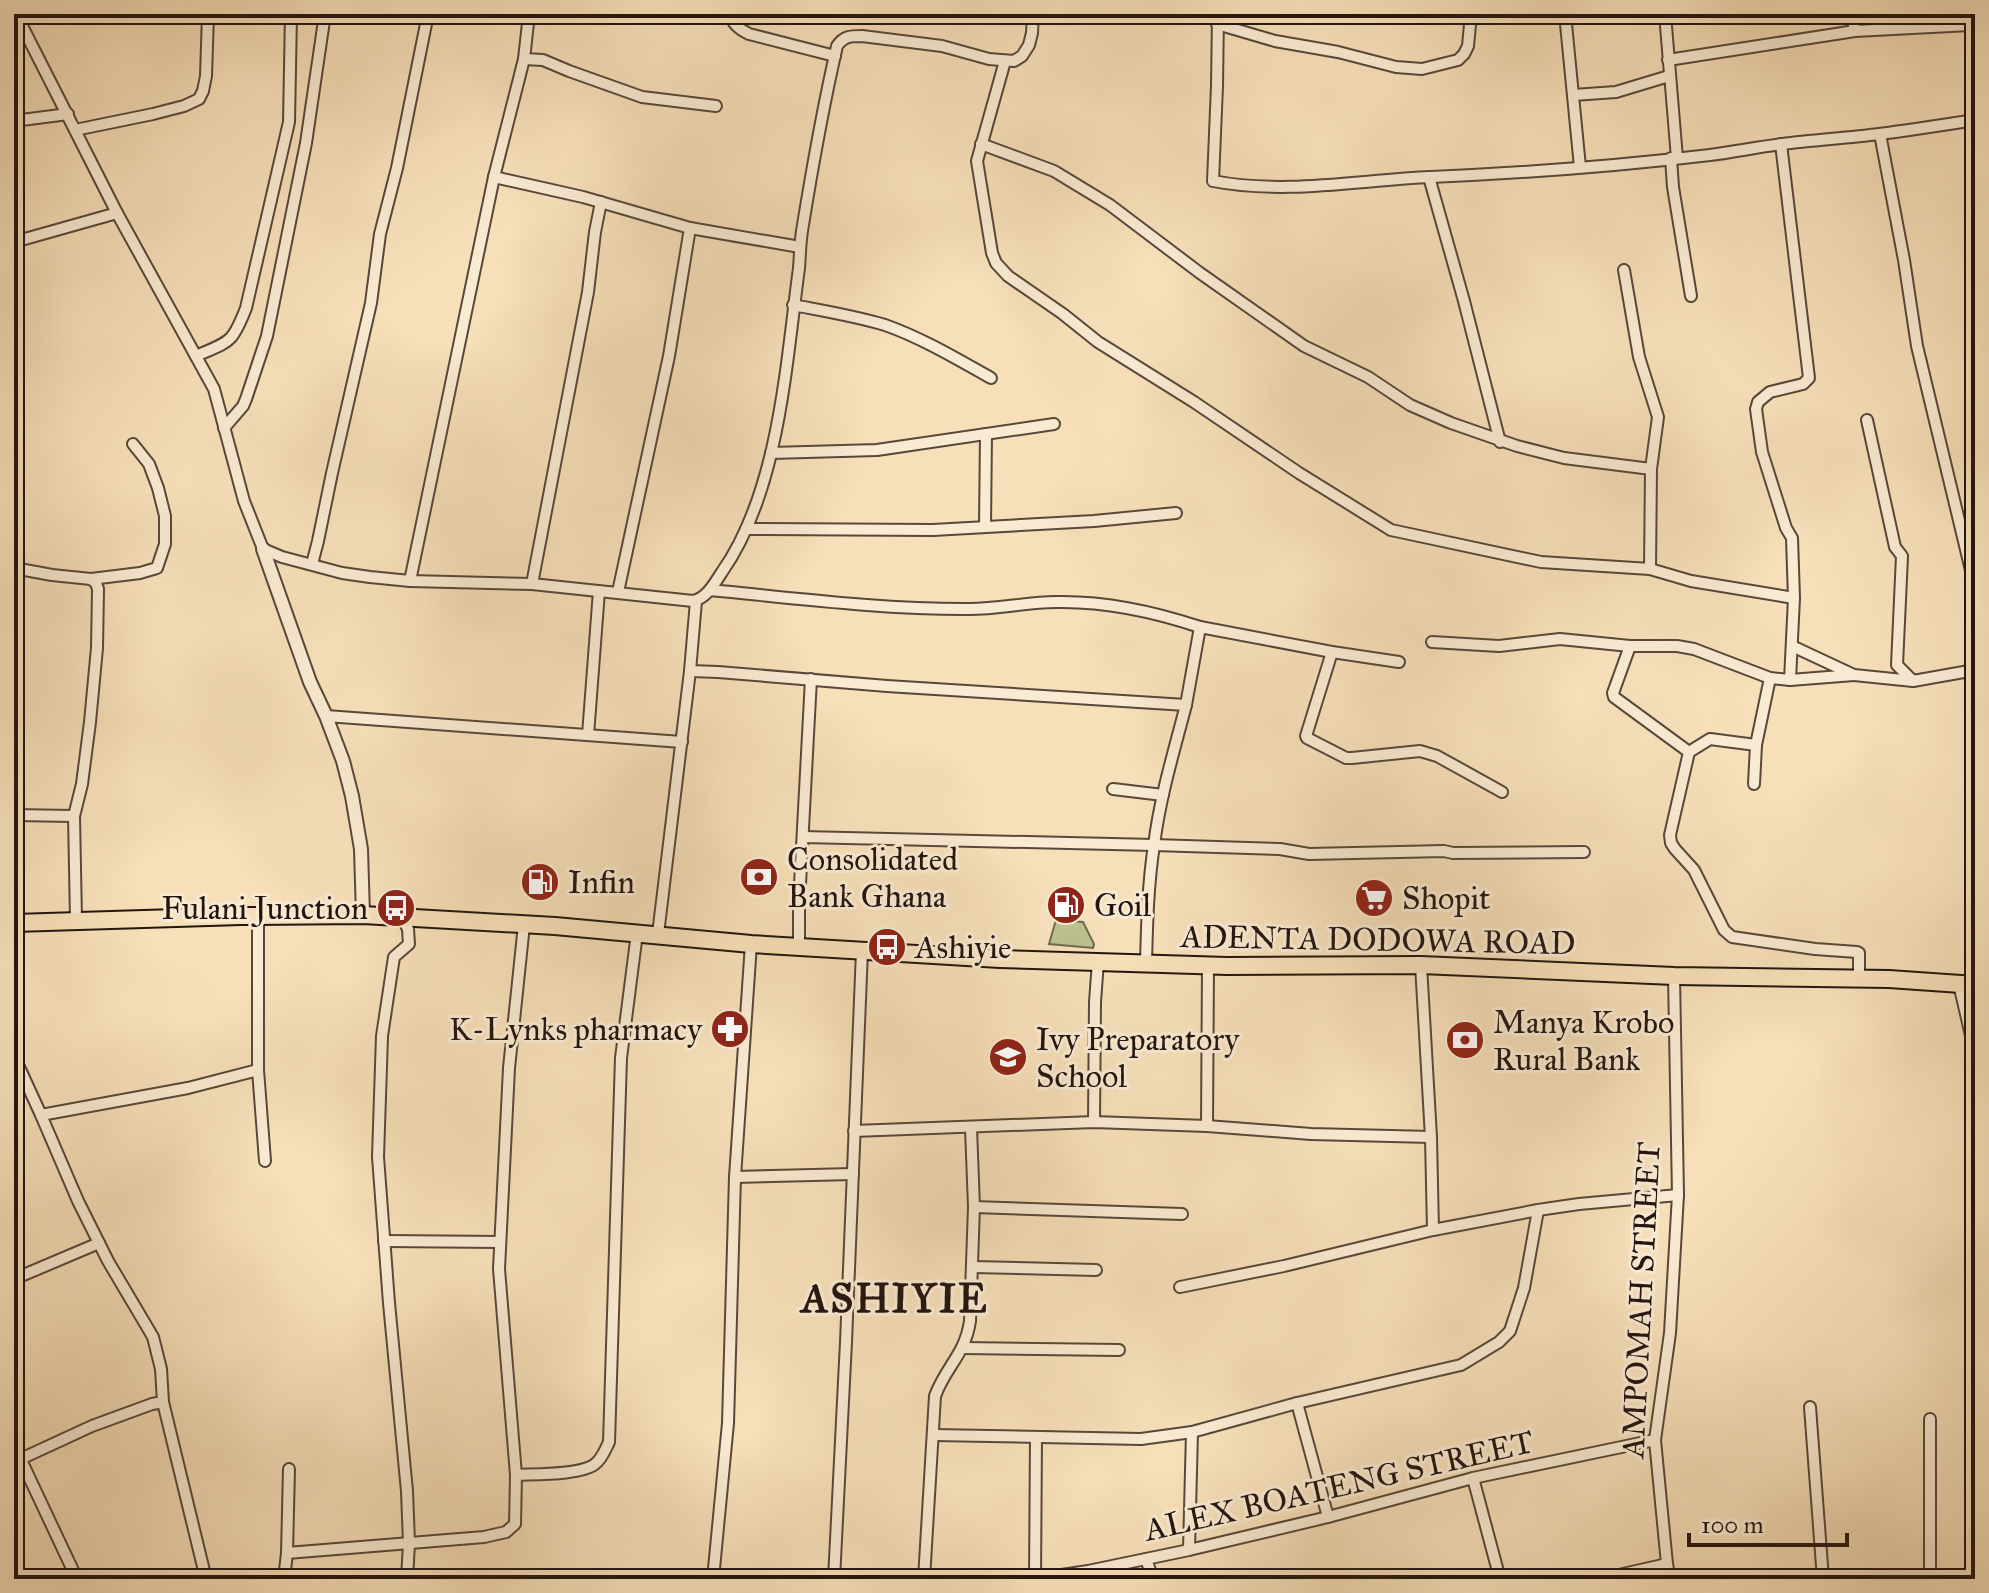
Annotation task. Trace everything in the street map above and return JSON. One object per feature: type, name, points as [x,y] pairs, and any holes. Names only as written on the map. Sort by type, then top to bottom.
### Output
[{"type":"main road","name":"ADENTA DODOWA ROAD","points":[[14,923],[363,915],[1000,959],[1208,966],[1421,965],[1967,984]]},
{"type":"street","points":[[16,14],[117,213],[214,389],[244,501],[310,682],[343,761],[361,849],[363,915]]},
{"type":"street","points":[[75,130],[153,114],[199,99],[206,76],[208,14]]},
{"type":"street","points":[[196,356],[228,342],[237,332],[246,308],[289,122],[291,14]]},
{"type":"street","points":[[224,428],[243,406],[267,336],[306,143],[325,14]]},
{"type":"street","points":[[312,564],[371,303],[380,234],[397,168],[428,14]]},
{"type":"street","points":[[410,581],[494,177],[524,59],[529,14]]},
{"type":"street","points":[[729,14],[739,29],[749,34],[835,56]]},
{"type":"street","points":[[263,549],[342,573],[410,581],[532,584],[696,601],[705,596],[732,558],[746,529],[771,453],[780,410],[814,154],[837,46],[841,39],[848,36],[862,36],[942,46],[989,59],[1014,61],[1022,56],[1029,45],[1033,14]]},
{"type":"street","points":[[1471,14],[1468,46],[1464,54],[1458,60],[1422,69],[1396,67],[1338,52],[1275,41],[1217,19],[1213,181],[1230,185],[1351,185],[1429,177],[1463,177],[1674,158],[1975,120]]},
{"type":"street","points":[[1565,14],[1580,167]]},
{"type":"street","points":[[1665,14],[1673,187],[1691,296]]},
{"type":"street","points":[[1852,14],[1855,31]]},
{"type":"street","points":[[1668,60],[1855,31],[1969,20],[1975,49]]},
{"type":"street","points":[[524,59],[543,60],[642,97],[716,106]]},
{"type":"street","points":[[1005,61],[977,161],[992,253],[1001,270],[1098,342],[1391,530],[1541,562],[1650,569],[1691,581],[1794,598]]},
{"type":"street","points":[[1573,95],[1616,92],[1669,76]]},
{"type":"street","points":[[14,121],[68,114]]},
{"type":"street","points":[[1880,134],[1920,358],[1975,587]]},
{"type":"street","points":[[981,144],[1054,171],[1110,205],[1304,346],[1368,377],[1410,405],[1500,442],[1564,458],[1651,469]]},
{"type":"street","points":[[1781,144],[1809,378],[1803,384],[1770,392],[1758,402],[1756,409],[1762,452],[1792,538],[1794,598],[1790,680]]},
{"type":"street","points":[[494,177],[601,202],[690,228],[800,247]]},
{"type":"street","points":[[1429,177],[1500,442]]},
{"type":"street","points":[[532,584],[588,292],[601,202]]},
{"type":"street","points":[[14,242],[117,213]]},
{"type":"street","points":[[618,592],[669,356],[690,228]]},
{"type":"street","points":[[1624,270],[1639,357],[1657,412],[1651,469],[1650,569]]},
{"type":"street","points":[[793,305],[887,326],[929,344],[991,378]]},
{"type":"street","points":[[1867,420],[1895,547],[1902,556],[1897,665],[1913,681]]},
{"type":"street","points":[[771,453],[877,450],[1054,424]]},
{"type":"street","points":[[985,527],[986,434]]},
{"type":"street","points":[[14,568],[91,579],[157,568],[165,544],[165,516],[149,464],[133,444]]},
{"type":"street","points":[[746,529],[933,530],[1176,513]]},
{"type":"street","points":[[76,920],[74,816],[82,784],[97,648],[98,589],[91,579]]},
{"type":"street","points":[[710,590],[967,610],[1070,603],[1138,611],[1200,627],[1399,662]]},
{"type":"street","points":[[588,735],[599,591]]},
{"type":"street","points":[[658,934],[696,601]]},
{"type":"street","points":[[1146,963],[1154,845],[1186,705],[1200,627]]},
{"type":"street","points":[[1432,642],[1499,646],[1560,639],[1630,646],[1677,646],[1694,649],[1770,678],[1790,680],[1854,675],[1913,681],[1975,670]]},
{"type":"street","points":[[1630,646],[1614,697],[1689,752]]},
{"type":"street","points":[[1792,646],[1854,675]]},
{"type":"street","points":[[1332,652],[1307,738],[1346,758],[1420,751],[1437,756],[1502,792]]},
{"type":"street","points":[[690,671],[1186,705]]},
{"type":"street","points":[[1754,784],[1756,745],[1770,678]]},
{"type":"street","points":[[799,947],[811,679]]},
{"type":"street","points":[[326,716],[682,742]]},
{"type":"street","points":[[1756,745],[1710,739],[1689,752],[1670,835],[1671,843],[1694,870],[1724,930],[1732,937],[1857,952],[1859,978]]},
{"type":"street","points":[[1113,789],[1163,795]]},
{"type":"street","points":[[14,815],[74,816]]},
{"type":"street","points":[[803,837],[1280,849],[1309,854],[1584,852]]},
{"type":"street","points":[[258,916],[258,1070],[265,1161]]},
{"type":"street","points":[[402,917],[408,929],[409,944],[394,957],[382,1036],[378,1157],[407,1491],[407,1579]]},
{"type":"street","points":[[287,1553],[484,1537],[506,1532],[515,1524],[516,1475],[499,1269],[509,1068],[524,925]]},
{"type":"street","points":[[516,1475],[589,1468],[604,1454],[609,1442],[621,1058],[637,933]]},
{"type":"street","points":[[713,1579],[728,1423],[735,1177],[751,944]]},
{"type":"street","points":[[834,1579],[862,951]]},
{"type":"street","points":[[1094,1122],[1098,961]]},
{"type":"street","points":[[1421,965],[1433,1230]]},
{"type":"street","points":[[1207,1126],[1208,966]]},
{"type":"street","name":"AMPOMAH STREET","points":[[1670,1579],[1655,1440],[1670,1333],[1678,1195],[1674,976]]},
{"type":"street","points":[[1967,984],[1975,1053]]},
{"type":"street","points":[[14,1056],[78,1201],[153,1337],[161,1369],[163,1402],[206,1579]]},
{"type":"street","points":[[41,1115],[188,1088],[258,1070]]},
{"type":"street","points":[[854,1131],[1094,1122],[1431,1137]]},
{"type":"street","points":[[924,1579],[935,1396],[963,1348],[970,1321],[974,1207],[971,1128]]},
{"type":"street","points":[[735,1177],[853,1174]]},
{"type":"street","points":[[1180,1287],[1433,1230],[1538,1210],[1678,1195]]},
{"type":"street","points":[[974,1207],[1182,1214]]},
{"type":"street","points":[[934,1435],[1141,1439],[1192,1432],[1297,1403],[1461,1365],[1499,1342],[1510,1331],[1524,1288],[1538,1210]]},
{"type":"street","points":[[384,1241],[500,1242]]},
{"type":"street","points":[[14,1279],[99,1243]]},
{"type":"street","points":[[973,1267],[1096,1270]]},
{"type":"street","points":[[963,1348],[1119,1350]]},
{"type":"street","points":[[77,1579],[18,1461],[92,1426],[163,1402]]},
{"type":"street","points":[[1297,1403],[1328,1517]]},
{"type":"street","points":[[1810,1407],[1823,1579]]},
{"type":"street","points":[[1930,1419],[1930,1579]]},
{"type":"street","points":[[1189,1550],[1192,1432]]},
{"type":"street","points":[[1035,1579],[1036,1437]]},
{"type":"street","name":"ALEX BOATENG STREET","points":[[1035,1579],[1189,1550],[1473,1478],[1655,1440]]},
{"type":"street","points":[[284,1579],[289,1469]]},
{"type":"street","points":[[1473,1478],[1500,1579]]},
{"type":"street","points":[[1146,1559],[1153,1579]]},
{"type":"street","points":[[1601,1579],[1667,1564]]},
{"type":"green space","points":[[1056,920],[1083,922],[1093,948],[1049,944]]},
{"type":"place","name":"Consolidated Bank Ghana","points":[[759,877]]},
{"type":"place","name":"Infin","points":[[540,882]]},
{"type":"place","name":"Shopit","points":[[1374,898]]},
{"type":"place","name":"Goil","points":[[1066,905]]},
{"type":"place","name":"Fulani Junction","points":[[396,908]]},
{"type":"place","name":"Ashiyie","points":[[887,947]]},
{"type":"place","name":"K-Lynks pharmacy","points":[[730,1029]]},
{"type":"place","name":"Manya Krobo Rural Bank","points":[[1465,1040]]},
{"type":"place","name":"Ivy Preparatory School","points":[[1008,1057]]},
{"type":"district","name":"ASHIYIE","points":[[895,1298]]}]
